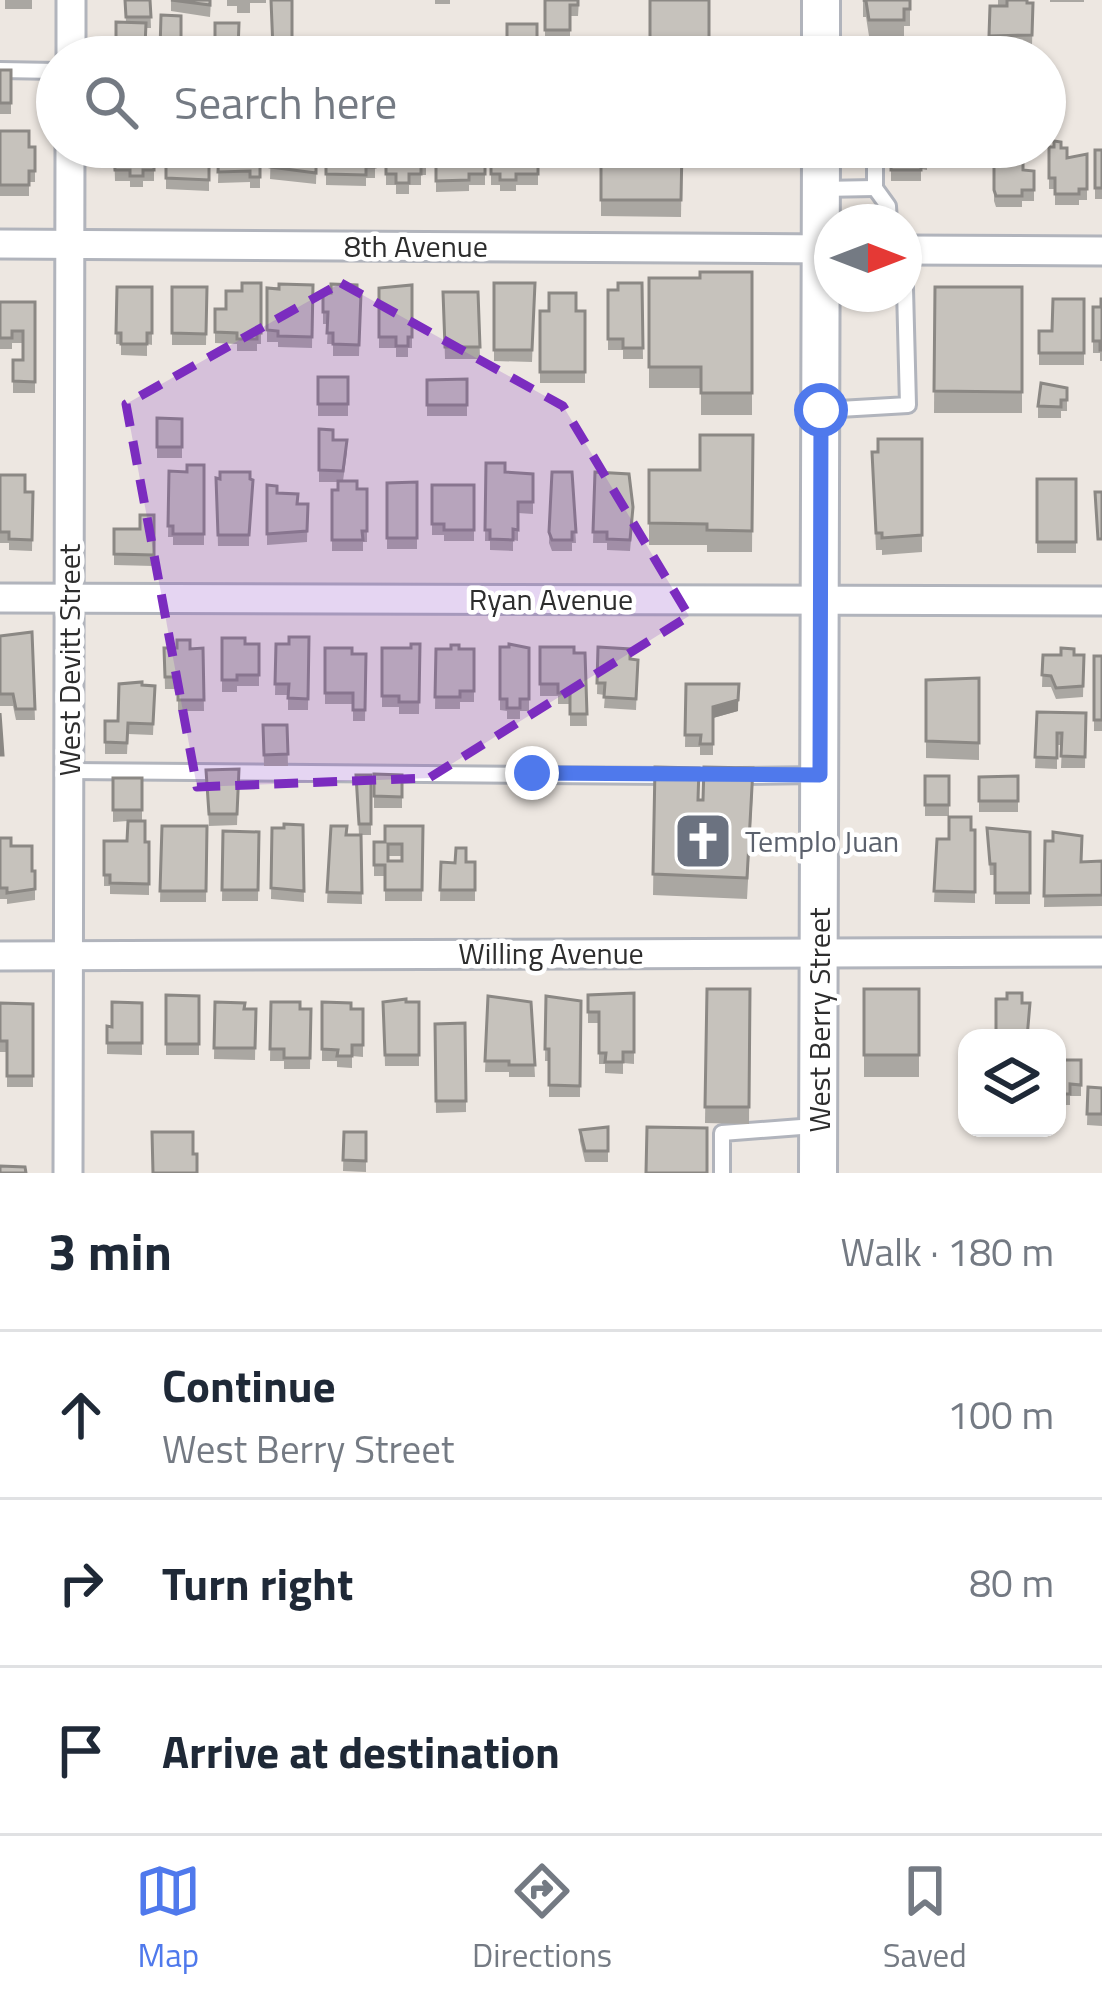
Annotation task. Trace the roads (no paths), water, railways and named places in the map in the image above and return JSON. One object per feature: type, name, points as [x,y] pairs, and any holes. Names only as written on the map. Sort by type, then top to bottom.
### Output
[{"type":"main road","points":[[821,0],[821,36]]},
{"type":"main road","name":"West Berry Street","points":[[821,168],[822,204]]},
{"type":"main road","name":"West Berry Street","points":[[818,1173],[824,312]]},
{"type":"street","points":[[70,0],[70,36]]},
{"type":"street","name":"West Devitt Street","points":[[68,1173],[70,168]]},
{"type":"street","name":"8th Avenue","points":[[0,244],[814,249]]},
{"type":"street","points":[[922,250],[1102,251]]},
{"type":"street","name":"Ryan Avenue","points":[[0,598],[1102,601]]},
{"type":"street","name":"Willing Avenue","points":[[0,956],[1102,952]]},
{"type":"lane","points":[[0,70],[36,71]]},
{"type":"lane","points":[[875,168],[875,188],[887,204]]},
{"type":"lane","points":[[821,189],[875,188]]},
{"type":"lane","points":[[821,410],[908,405],[906,312]]},
{"type":"lane","points":[[69,771],[682,776]]},
{"type":"lane","points":[[723,776],[820,775]]},
{"type":"lane","points":[[722,1173],[722,1132],[819,1125]]},
{"type":"place","name":"Templo Juan","points":[[703,841]]}]
